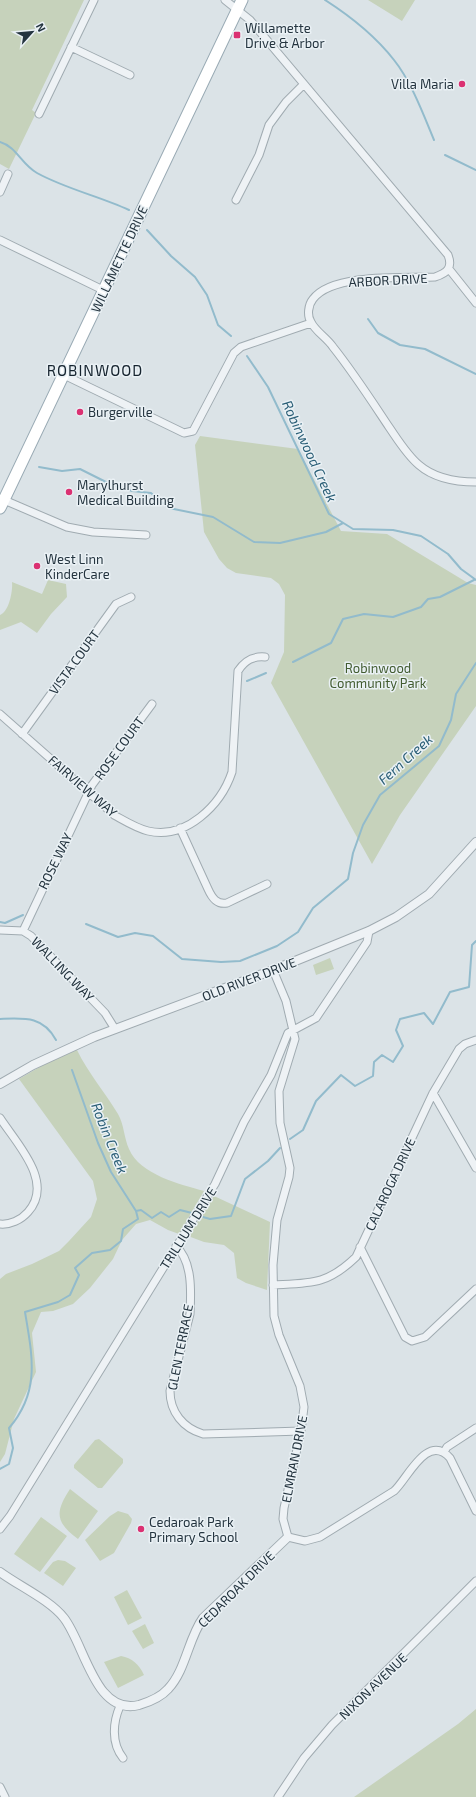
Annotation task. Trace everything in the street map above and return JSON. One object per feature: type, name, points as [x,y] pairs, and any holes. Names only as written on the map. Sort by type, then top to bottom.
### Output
[{"type":"main road","name":"WILLAMETTE DRIVE","points":[[1,502],[105,291],[240,4]]},
{"type":"street","points":[[39,114],[94,0]]},
{"type":"street","points":[[225,0],[240,4],[250,20],[444,247],[449,258],[449,269],[476,303]]},
{"type":"street","points":[[71,48],[130,76]]},
{"type":"street","points":[[236,200],[259,155],[269,125],[286,102],[304,84]]},
{"type":"street","points":[[0,192],[8,174]]},
{"type":"street","points":[[0,240],[105,291]]},
{"type":"street","name":"ARBOR DRIVE","points":[[311,323],[309,308],[312,299],[332,285],[357,280],[435,277],[443,274],[449,269]]},
{"type":"street","points":[[64,375],[184,433],[193,431],[232,356],[237,350],[241,347],[311,323],[333,346],[393,433],[418,464],[431,473],[453,480],[476,482]]},
{"type":"street","points":[[1,502],[69,528],[93,532],[146,535]]},
{"type":"street","name":"VISTA COURT","points":[[22,734],[116,604],[131,597]]},
{"type":"street","name":"FAIRVIEW WAY","points":[[0,714],[114,815],[140,828],[156,832],[180,828],[191,824],[207,812],[228,783],[232,772],[238,671],[242,665],[254,656],[265,657]]},
{"type":"street","name":"ROSE COURT","points":[[89,792],[97,778],[152,704]]},
{"type":"street","name":"ROSE WAY","points":[[23,931],[89,792]]},
{"type":"street","points":[[180,828],[208,890],[217,902],[223,904],[227,903],[267,884]]},
{"type":"street","name":"OLD RIVER DRIVE","points":[[0,1084],[48,1057],[115,1028],[273,970],[369,931],[396,917],[424,898],[447,876],[476,842]]},
{"type":"street","name":"WALLING WAY","points":[[0,930],[23,931],[40,943],[105,1013],[115,1028]]},
{"type":"street","name":"TRILLIUM DRIVE","points":[[0,1529],[10,1516],[215,1184],[244,1122],[271,1074],[288,1033],[316,1018],[367,942],[369,931]]},
{"type":"street","name":"ELMRAN DRIVE","points":[[273,970],[285,997],[294,1030],[293,1046],[279,1091],[280,1123],[290,1168],[289,1177],[277,1220],[273,1285],[274,1316],[277,1328],[302,1392],[304,1412],[284,1508],[284,1525],[288,1537]]},
{"type":"street","name":"CALAROGA DRIVE","points":[[273,1285],[306,1283],[328,1278],[336,1274],[353,1260],[433,1093],[459,1049],[465,1044],[476,1040]]},
{"type":"street","points":[[433,1093],[476,1168]]},
{"type":"street","points":[[0,1118],[34,1172],[38,1189],[32,1207],[24,1216],[13,1222],[0,1224]]},
{"type":"street","name":"GLEN TERRACE","points":[[176,1246],[183,1253],[187,1264],[190,1302],[190,1314],[170,1391],[172,1404],[176,1414],[192,1431],[202,1434],[301,1431]]},
{"type":"street","points":[[360,1247],[405,1337],[412,1341],[425,1337],[476,1289]]},
{"type":"street","points":[[444,1452],[447,1447],[476,1428]]},
{"type":"street","points":[[288,1537],[308,1540],[326,1534],[394,1491],[412,1466],[421,1457],[434,1451],[444,1452],[452,1460],[476,1511]]},
{"type":"street","name":"CEDAROAK DRIVE","points":[[120,1706],[142,1704],[167,1691],[175,1680],[196,1629],[203,1618],[288,1537]]},
{"type":"street","points":[[0,1572],[53,1608],[64,1618],[102,1691],[109,1699],[120,1706],[114,1730],[116,1746],[122,1758]]},
{"type":"street","name":"NIXON AVENUE","points":[[278,1797],[304,1758],[332,1725],[476,1581]]},
{"type":"street","points":[[0,1787],[5,1797]]},
{"type":"green space","points":[[0,0],[84,0],[32,110],[36,113],[9,169],[0,164]]},
{"type":"green space","points":[[368,0],[415,0],[402,21]]},
{"type":"green space","name":"Robinwood Community Park","points":[[200,436],[298,449],[341,531],[387,534],[468,583],[476,585],[476,706],[400,815],[372,864],[271,683],[284,652],[285,595],[279,584],[271,578],[236,573],[227,568],[219,559],[204,532],[195,445]]},
{"type":"green space","points":[[48,580],[66,584],[67,597],[51,614],[37,633],[21,622],[0,630],[0,615],[8,606],[12,591],[12,582],[42,594]]},
{"type":"green space","points":[[330,958],[334,969],[316,975],[313,965]]},
{"type":"green space","points":[[77,1050],[86,1067],[118,1114],[122,1122],[127,1145],[134,1158],[151,1172],[204,1191],[179,1234],[150,1220],[136,1224],[122,1240],[113,1259],[90,1288],[73,1304],[53,1311],[41,1312],[32,1333],[36,1372],[14,1419],[5,1454],[0,1462],[0,1279],[6,1274],[59,1251],[91,1217],[97,1199],[93,1181],[19,1079],[50,1061]]},
{"type":"green space","points":[[214,1196],[270,1222],[267,1290],[246,1283],[237,1278],[234,1253],[224,1245],[204,1242],[188,1236]]},
{"type":"green space","points":[[99,1439],[123,1459],[123,1463],[102,1488],[98,1488],[74,1468],[74,1465],[95,1440]]},
{"type":"green space","points":[[70,1489],[98,1511],[78,1539],[70,1533],[61,1522],[60,1516],[62,1504]]},
{"type":"green space","points":[[118,1511],[128,1514],[132,1519],[131,1523],[114,1553],[100,1561],[85,1540],[110,1516]]},
{"type":"green space","points":[[41,1517],[67,1536],[40,1572],[14,1554]]},
{"type":"green space","points":[[58,1560],[65,1561],[76,1568],[63,1586],[44,1573],[53,1562]]},
{"type":"green space","points":[[127,1590],[142,1618],[128,1625],[114,1597]]},
{"type":"green space","points":[[145,1624],[154,1643],[143,1649],[132,1631]]},
{"type":"green space","points":[[121,1656],[129,1658],[135,1662],[144,1675],[118,1688],[104,1662]]},
{"type":"green space","points":[[476,1709],[476,1797],[354,1797],[458,1724]]},
{"type":"waterway","points":[[325,0],[362,27],[387,51],[406,78],[434,140]]},
{"type":"waterway","name":"Robinwood Creek","points":[[0,142],[6,144],[27,165],[48,179],[129,210]]},
{"type":"waterway","points":[[445,155],[476,170]]},
{"type":"waterway","name":"Robinwood Creek","points":[[147,230],[171,256],[195,277],[207,295],[218,325],[231,336]]},
{"type":"waterway","points":[[368,319],[378,333],[400,345],[425,349],[476,374]]},
{"type":"waterway","name":"Robinwood Creek","points":[[247,356],[268,387],[329,514],[353,529],[393,530],[421,536],[448,554],[461,569],[476,580]]},
{"type":"waterway","points":[[39,467],[62,471],[80,469],[108,483],[132,491],[151,493],[169,508],[213,517],[254,542],[280,543],[326,532],[343,523]]},
{"type":"waterway","points":[[293,662],[331,643],[343,619],[364,614],[393,617],[421,607],[428,599],[440,597],[474,580]]},
{"type":"waterway","name":"Fern Creek","points":[[86,924],[118,937],[135,933],[153,936],[182,959],[221,962],[240,961],[277,946],[298,932],[313,908],[348,879],[353,853],[363,825],[380,795],[439,746],[451,720],[456,694],[476,663]]},
{"type":"waterway","points":[[247,681],[266,673]]},
{"type":"waterway","name":"Fern Creek","points":[[0,922],[5,923],[23,915]]},
{"type":"waterway","points":[[290,1139],[303,1130],[316,1101],[341,1075],[355,1086],[373,1076],[374,1062],[382,1055],[393,1062],[403,1046],[396,1030],[400,1019],[424,1013],[433,1024],[450,992],[469,987],[472,945],[476,941]]},
{"type":"waterway","name":"Robin Creek","points":[[0,1019],[17,1018],[32,1020],[45,1026],[56,1040]]},
{"type":"waterway","name":"Robin Creek","points":[[72,1070],[98,1143],[111,1172],[136,1211]]},
{"type":"waterway","points":[[203,1217],[210,1219],[231,1216],[245,1179],[268,1161],[280,1148]]},
{"type":"waterway","points":[[0,1469],[9,1464],[13,1448],[9,1428],[19,1414],[26,1400],[30,1386],[32,1372],[30,1343],[25,1312],[58,1302],[70,1295],[79,1275],[75,1268],[92,1253],[110,1250],[121,1241],[123,1229],[138,1219],[136,1211],[141,1210],[152,1218],[161,1212],[169,1217],[180,1210],[192,1213]]},
{"type":"place","name":"Willamette Drive & Arbor","points":[[237,35]]},
{"type":"place","name":"Villa Maria","points":[[462,84]]},
{"type":"place","name":"Burgerville","points":[[80,412]]},
{"type":"place","name":"Marylhurst Medical Building","points":[[69,492]]},
{"type":"place","name":"West Linn KinderCare","points":[[37,566]]},
{"type":"place","name":"Cedaroak Park Primary School","points":[[141,1529]]},
{"type":"district","name":"ROBINWOOD","points":[[95,370]]}]
